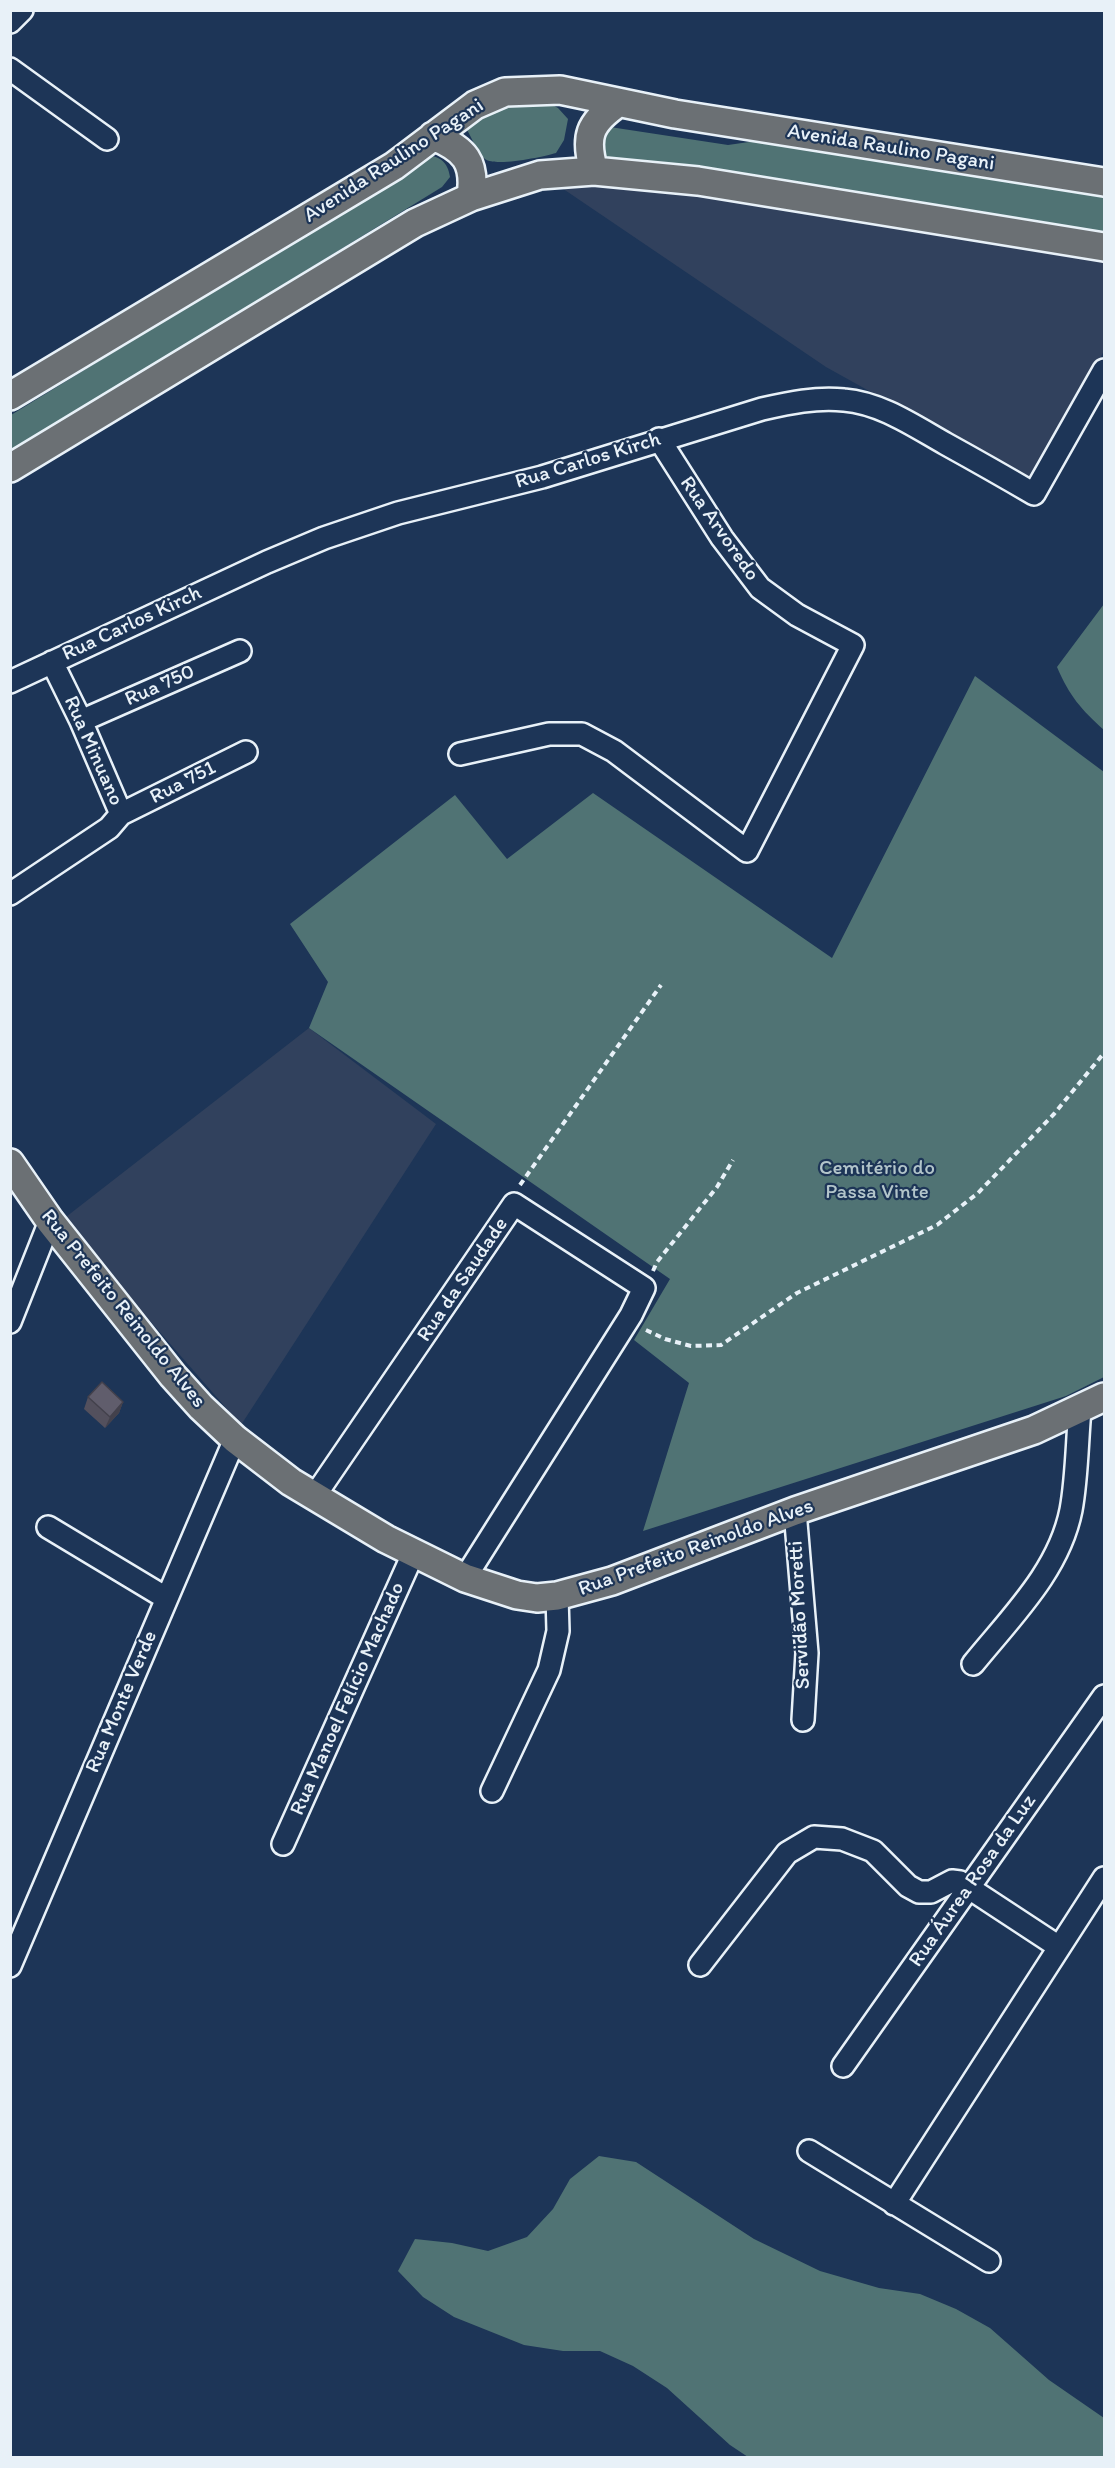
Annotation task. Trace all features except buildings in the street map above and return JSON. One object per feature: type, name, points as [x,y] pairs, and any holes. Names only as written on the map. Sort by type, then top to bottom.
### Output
[{"type":"main road","name":"Avenida Raulino Pagani","points":[[10,396],[394,166],[475,105],[505,92],[560,90],[675,114],[1104,182]]},
{"type":"main road","points":[[594,171],[588,151],[591,131],[601,114],[618,103]]},
{"type":"main road","points":[[434,136],[453,144],[467,158],[474,177],[471,197]]},
{"type":"main road","points":[[10,468],[415,223],[471,197],[540,174],[594,171],[699,181],[1104,247]]},
{"type":"main road","name":"Rua Prefeito Reinoldo Alves","points":[[10,1163],[50,1221],[173,1376],[235,1439],[314,1497],[413,1554],[465,1578],[517,1595],[537,1598],[558,1596],[612,1581],[795,1511],[1034,1430],[1104,1397]]},
{"type":"street","points":[[10,22],[22,10]]},
{"type":"street","points":[[10,69],[107,139]]},
{"type":"street","name":"Rua Carlos Kirch","points":[[10,682],[267,562],[324,538],[398,513],[534,479],[762,409],[819,398],[846,400],[899,417],[1034,494],[1104,370]]},
{"type":"street","name":"Rua Arvoredo","points":[[460,754],[549,734],[582,734],[614,751],[747,851],[853,645],[797,615],[760,588],[722,538],[659,439]]},
{"type":"street","name":"Rua 750","points":[[81,721],[240,651]]},
{"type":"street","name":"Rua Minuano","points":[[10,894],[109,828],[121,814],[81,721],[52,662]]},
{"type":"street","name":"Rua 751","points":[[121,814],[246,752]]},
{"type":"street","name":"Rua da Saudade","points":[[314,1497],[514,1204],[644,1288]]},
{"type":"street","points":[[10,1322],[50,1221]]},
{"type":"street","points":[[465,1578],[631,1315],[644,1288]]},
{"type":"street","points":[[973,1664],[1036,1586],[1057,1553],[1071,1510],[1080,1409]]},
{"type":"street","name":"Rua Monte Verde","points":[[10,1966],[235,1439]]},
{"type":"street","name":"Servidão Moretti","points":[[795,1511],[807,1653],[803,1720]]},
{"type":"street","points":[[48,1527],[166,1598]]},
{"type":"street","name":"Rua Manoel Felício Machado","points":[[283,1844],[413,1554]]},
{"type":"street","points":[[492,1791],[549,1670],[558,1631],[558,1596]]},
{"type":"street","name":"Rua Áurea Rosa da Luz","points":[[843,2066],[1104,1696]]},
{"type":"street","points":[[700,1965],[787,1853],[814,1837],[842,1839],[873,1851],[908,1886],[919,1893],[931,1892],[952,1881],[969,1886],[1059,1947]]},
{"type":"street","points":[[894,2204],[1104,1878]]},
{"type":"street","points":[[809,2151],[988,2261]]},
{"type":"path","points":[[514,1204],[522,1181],[538,1162],[623,1037],[662,985]]},
{"type":"path","points":[[631,1315],[644,1329],[665,1339],[692,1346],[721,1345],[797,1293],[937,1225],[978,1193],[1054,1113],[1104,1053]]},
{"type":"path","points":[[644,1288],[657,1262],[717,1186],[733,1160]]},
{"type":"shaded area","points":[[575,179],[697,191],[1104,256],[1104,351],[1031,481],[826,367],[553,182]]},
{"type":"shaded area","points":[[309,1028],[436,1124],[241,1425],[62,1220]]},
{"type":"green space","points":[[545,101],[558,108],[568,119],[564,140],[556,153],[509,162],[491,161],[482,156],[467,130],[481,115],[513,105]]},
{"type":"green space","points":[[610,127],[728,145],[756,141],[1104,194],[1104,238],[608,159],[602,155],[601,134]]},
{"type":"green space","points":[[425,155],[439,158],[447,167],[450,177],[442,187],[11,452],[11,415],[378,190]]},
{"type":"green space","points":[[1104,604],[1104,730],[1077,702],[1057,667]]},
{"type":"green space","name":"Cemitério do Passa Vinte","points":[[975,676],[1104,772],[1104,1377],[1066,1396],[643,1531],[689,1383],[634,1340],[670,1279],[309,1028],[328,982],[290,924],[455,795],[507,859],[593,793],[832,958]]},
{"type":"green space","points":[[599,2156],[636,2162],[754,2239],[820,2271],[879,2288],[920,2294],[956,2309],[990,2328],[1049,2380],[1104,2418],[1104,2457],[748,2457],[730,2445],[667,2388],[633,2366],[600,2351],[563,2351],[524,2345],[454,2317],[423,2297],[398,2271],[415,2239],[452,2243],[488,2251],[527,2237],[553,2209],[570,2179]]}]
